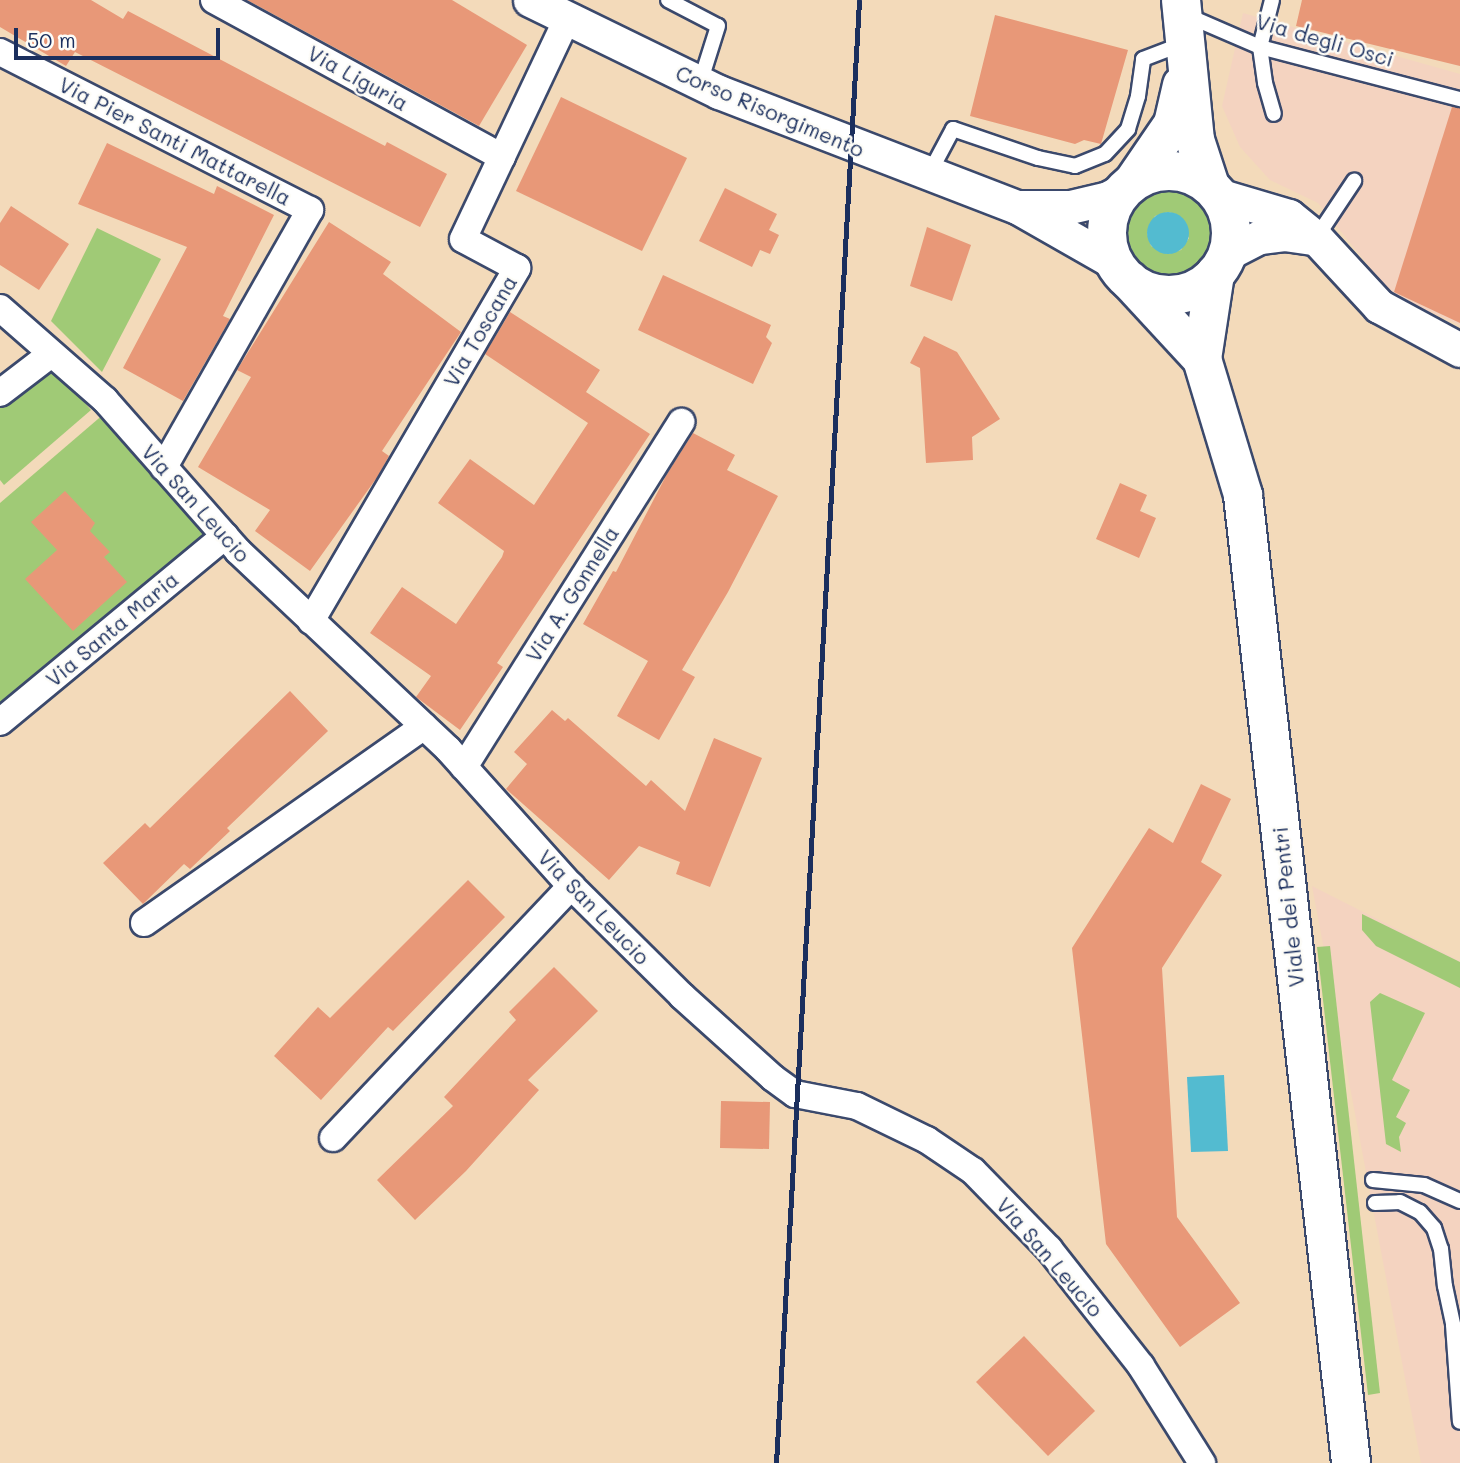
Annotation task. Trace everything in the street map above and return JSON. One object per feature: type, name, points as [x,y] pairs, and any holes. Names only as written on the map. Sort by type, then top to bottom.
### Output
[{"type":"main road","points":[[1183,32],[1195,140],[1231,229],[1222,263],[1196,288],[1173,295],[1149,291],[1121,271],[1107,242],[1107,228],[1109,214],[1173,124],[1183,32]]},
{"type":"main road","points":[[1129,185],[1147,174],[1173,171],[1186,173],[1214,190]]},
{"type":"main road","name":"Viale dei Pentri","points":[[1202,359],[1222,263]]},
{"type":"main road","name":"Viale dei Pentri","points":[[1121,271],[1202,359],[1243,495],[1350,1462]]},
{"type":"street","name":"Via Liguria","points":[[214,0],[502,157]]},
{"type":"street","name":"Corso Risorgimento","points":[[530,0],[700,83],[804,128],[1017,207],[1121,271]]},
{"type":"street","name":"Via Toscana","points":[[311,621],[517,268],[463,239],[567,19]]},
{"type":"street","name":"Via Pier Santi Mattarella","points":[[0,52],[310,210],[164,467]]},
{"type":"street","name":"Corso Risorgimento","points":[[1017,207],[1070,206],[1106,199],[1129,185]]},
{"type":"street","points":[[1214,190],[1289,216],[1316,238],[1379,306],[1460,350]]},
{"type":"street","points":[[1222,263],[1260,236],[1284,234],[1316,238]]},
{"type":"street","name":"Via San Leucio","points":[[0,308],[105,400],[225,536],[424,726],[571,886],[682,996],[772,1078],[795,1094],[857,1106],[927,1140],[973,1171],[1049,1249],[1103,1317],[1141,1366],[1202,1463]]},
{"type":"street","points":[[0,393],[51,354]]},
{"type":"street","name":"Via A. Gonnella","points":[[464,767],[681,422]]},
{"type":"street","name":"Via Santa Maria","points":[[0,722],[225,536]]},
{"type":"street","points":[[144,923],[424,726]]},
{"type":"street","points":[[333,1138],[571,886]]},
{"type":"lane","points":[[668,0],[718,26],[700,83]]},
{"type":"lane","points":[[1272,0],[1260,47],[1265,83],[1274,114]]},
{"type":"lane","points":[[928,174],[953,129],[1038,158],[1075,166],[1105,154],[1128,130],[1139,96],[1143,59],[1183,32]]},
{"type":"lane","name":"Via degli Osci","points":[[1183,32],[1260,47],[1460,99]]},
{"type":"lane","points":[[1316,238],[1354,181]]},
{"type":"lane","points":[[1373,1180],[1424,1185],[1460,1201]]},
{"type":"lane","points":[[1375,1203],[1400,1202],[1420,1212],[1434,1228],[1441,1249],[1445,1286],[1457,1326],[1460,1422]]},
{"type":"shaded area","points":[[1243,13],[1460,74],[1460,325],[1393,296],[1318,203],[1270,180],[1240,147],[1222,106]]},
{"type":"shaded area","points":[[1312,886],[1460,961],[1460,1463],[1421,1463]]},
{"type":"green space","points":[[1168,186],[1196,195],[1207,205],[1213,219],[1216,233],[1207,261],[1197,272],[1183,279],[1167,281],[1151,278],[1137,269],[1127,256],[1121,241],[1121,224],[1128,209],[1139,196],[1153,188]],"holes":[[[1168,212],[1176,214],[1189,238],[1181,250],[1168,254],[1151,246],[1147,233],[1155,216]]]},
{"type":"green space","points":[[97,228],[161,259],[102,372],[51,321]]},
{"type":"green space","points":[[52,365],[91,410],[4,485],[0,480],[0,403]]},
{"type":"green space","points":[[105,413],[212,536],[0,718],[0,503]]},
{"type":"green space","points":[[1362,914],[1460,962],[1460,988],[1376,946],[1362,930]]},
{"type":"green space","points":[[1330,946],[1380,1393],[1368,1395],[1317,947]]},
{"type":"green space","points":[[1380,993],[1425,1013],[1392,1080],[1410,1090],[1396,1117],[1406,1123],[1399,1137],[1401,1152],[1386,1144],[1370,1002]]},
{"type":"water","points":[[1168,212],[1183,218],[1189,233],[1183,248],[1168,254],[1153,248],[1147,233],[1153,218]]},
{"type":"water","points":[[1224,1075],[1228,1151],[1191,1152],[1187,1077]]},
{"type":"building","points":[[0,0],[91,0],[123,19],[128,11],[385,146],[387,142],[447,174],[420,227],[75,52],[66,66],[0,27]]},
{"type":"building","points":[[247,0],[452,0],[527,45],[479,126]]},
{"type":"building","points":[[1302,0],[1460,0],[1460,66],[1296,26]]},
{"type":"building","points":[[995,15],[1128,50],[1101,144],[1084,140],[1075,144],[970,116]]},
{"type":"building","points":[[561,97],[687,158],[642,251],[516,191]]},
{"type":"building","points":[[1452,107],[1460,108],[1460,323],[1394,292]]},
{"type":"building","points":[[107,143],[214,194],[217,186],[274,215],[223,316],[230,319],[183,401],[123,368],[187,247],[78,204]]},
{"type":"building","points":[[725,188],[777,214],[769,230],[779,235],[770,254],[760,250],[752,267],[699,241]]},
{"type":"building","points":[[11,206],[69,244],[39,290],[0,265],[0,223]]},
{"type":"building","points":[[329,222],[391,262],[383,274],[461,332],[382,451],[389,456],[378,476],[310,571],[255,531],[270,510],[198,467],[251,377],[237,370]]},
{"type":"building","points":[[927,227],[971,245],[952,301],[910,286]]},
{"type":"building","points":[[663,275],[771,325],[766,337],[772,343],[753,384],[638,330]]},
{"type":"building","points":[[510,312],[600,370],[586,392],[650,434],[497,663],[503,667],[460,730],[416,697],[431,676],[370,633],[402,587],[456,624],[502,557],[504,551],[438,503],[470,459],[534,505],[588,423],[485,354]]},
{"type":"building","points":[[924,336],[957,352],[1000,419],[972,437],[973,460],[926,463],[920,368],[910,363]]},
{"type":"building","points":[[693,433],[735,455],[727,470],[778,496],[728,592],[682,670],[695,677],[659,740],[617,716],[648,661],[583,624],[613,571],[616,572],[667,474]]},
{"type":"building","points":[[1120,483],[1147,495],[1140,511],[1156,518],[1139,558],[1096,539]]},
{"type":"building","points":[[65,491],[95,523],[90,531],[110,552],[104,557],[127,582],[73,631],[25,579],[57,550],[31,522]]},
{"type":"building","points":[[290,691],[328,731],[227,828],[230,831],[190,869],[184,864],[143,904],[103,863],[145,823],[150,828]]},
{"type":"building","points":[[552,710],[565,721],[568,718],[646,786],[651,780],[685,811],[714,738],[762,758],[710,887],[676,874],[680,862],[639,846],[609,880],[506,789],[527,764],[514,752]]},
{"type":"building","points":[[1201,784],[1231,799],[1201,862],[1222,875],[1162,968],[1177,1217],[1240,1303],[1180,1347],[1106,1244],[1072,948],[1149,828],[1173,843]]},
{"type":"building","points":[[468,880],[505,917],[393,1031],[388,1027],[321,1100],[274,1056],[318,1007],[330,1018]]},
{"type":"building","points":[[554,967],[598,1011],[528,1080],[539,1090],[466,1171],[415,1220],[377,1180],[453,1106],[444,1097],[516,1020],[509,1012]]},
{"type":"building","points":[[721,1101],[770,1102],[769,1149],[720,1148]]},
{"type":"building","points":[[1024,1336],[1095,1411],[1048,1456],[976,1382]]},
{"type":"railway","points":[[776,1463],[859,0]]}]
